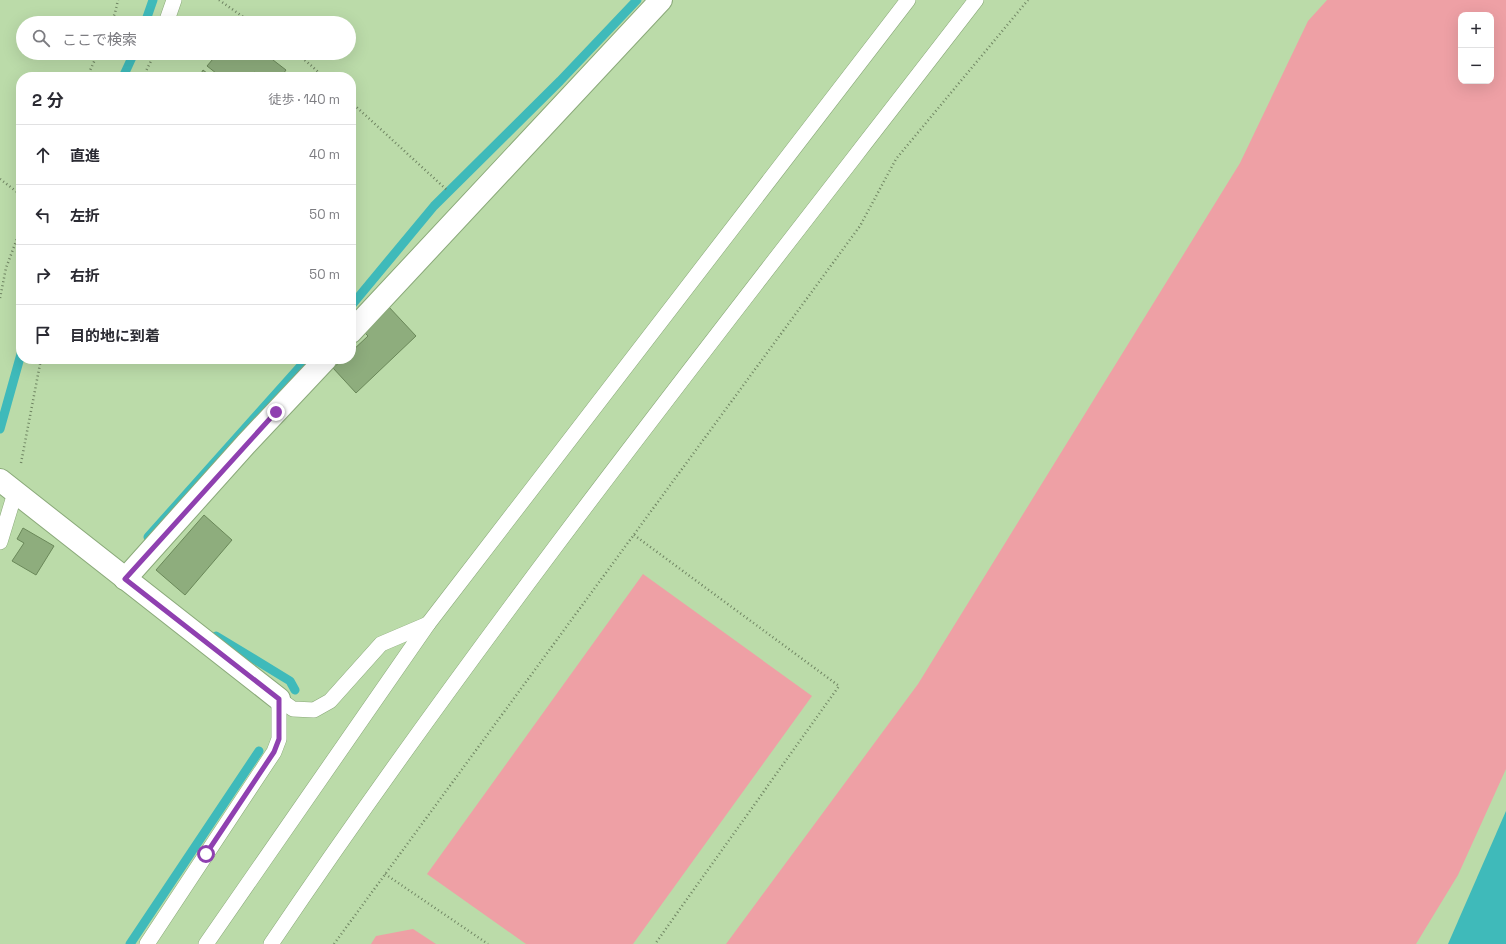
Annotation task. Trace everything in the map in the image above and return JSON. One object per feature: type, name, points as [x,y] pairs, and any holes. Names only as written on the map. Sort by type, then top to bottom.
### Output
[{"type":"street","points":[[356,327],[661,0]]},
{"type":"street","points":[[125,579],[246,444],[321,364]]},
{"type":"street","points":[[6,485],[279,699]]},
{"type":"lane","points":[[168,16],[174,0]]},
{"type":"lane","points":[[206,944],[428,624],[908,0]]},
{"type":"lane","points":[[271,944],[330,856],[415,737],[597,492],[976,0]]},
{"type":"lane","points":[[0,542],[6,485]]},
{"type":"lane","points":[[279,699],[293,708],[314,710],[330,700],[381,644],[428,624]]},
{"type":"lane","points":[[147,944],[274,752],[279,739],[279,699]]},
{"type":"path","points":[[114,16],[118,0]]},
{"type":"path","points":[[219,0],[242,16]]},
{"type":"path","points":[[334,944],[860,226],[896,159],[1028,0]]},
{"type":"path","points":[[89,72],[95,60]]},
{"type":"path","points":[[146,72],[152,60]]},
{"type":"path","points":[[306,60],[319,72]]},
{"type":"path","points":[[356,107],[466,208]]},
{"type":"path","points":[[0,179],[16,192]]},
{"type":"path","points":[[0,298],[6,268],[16,241]]},
{"type":"path","points":[[6,485],[40,364]]},
{"type":"path","points":[[634,535],[839,686],[655,944]]},
{"type":"path","points":[[385,874],[488,944]]},
{"type":"shaded area","points":[[1327,0],[1506,0],[1506,769],[1458,875],[1416,944],[726,944],[918,684],[1240,163],[1308,21]]},
{"type":"shaded area","points":[[643,574],[812,696],[633,944],[526,944],[427,874]]},
{"type":"shaded area","points":[[413,929],[436,944],[371,944],[376,936]]},
{"type":"water","points":[[1506,811],[1506,944],[1448,944]]},
{"type":"building","points":[[212,60],[273,60],[286,70],[285,72],[215,72],[207,66]]},
{"type":"building","points":[[388,306],[416,336],[356,393],[333,368],[337,364],[356,364],[356,347],[368,336],[362,330]]},
{"type":"building","points":[[204,515],[232,540],[185,595],[156,570]]},
{"type":"building","points":[[23,528],[54,546],[36,575],[12,561],[24,543],[17,539]]},
{"type":"waterway","points":[[147,16],[153,0]]},
{"type":"waterway","points":[[356,300],[434,206],[560,81],[637,0]]},
{"type":"waterway","points":[[125,72],[131,60]]},
{"type":"waterway","points":[[0,429],[18,364]]},
{"type":"waterway","points":[[148,537],[303,364]]},
{"type":"waterway","points":[[216,636],[290,681],[295,690]]},
{"type":"waterway","points":[[130,944],[259,751]]},
{"type":"route","points":[[206,854],[274,752],[279,739],[279,699],[125,579],[276,412]]}]
